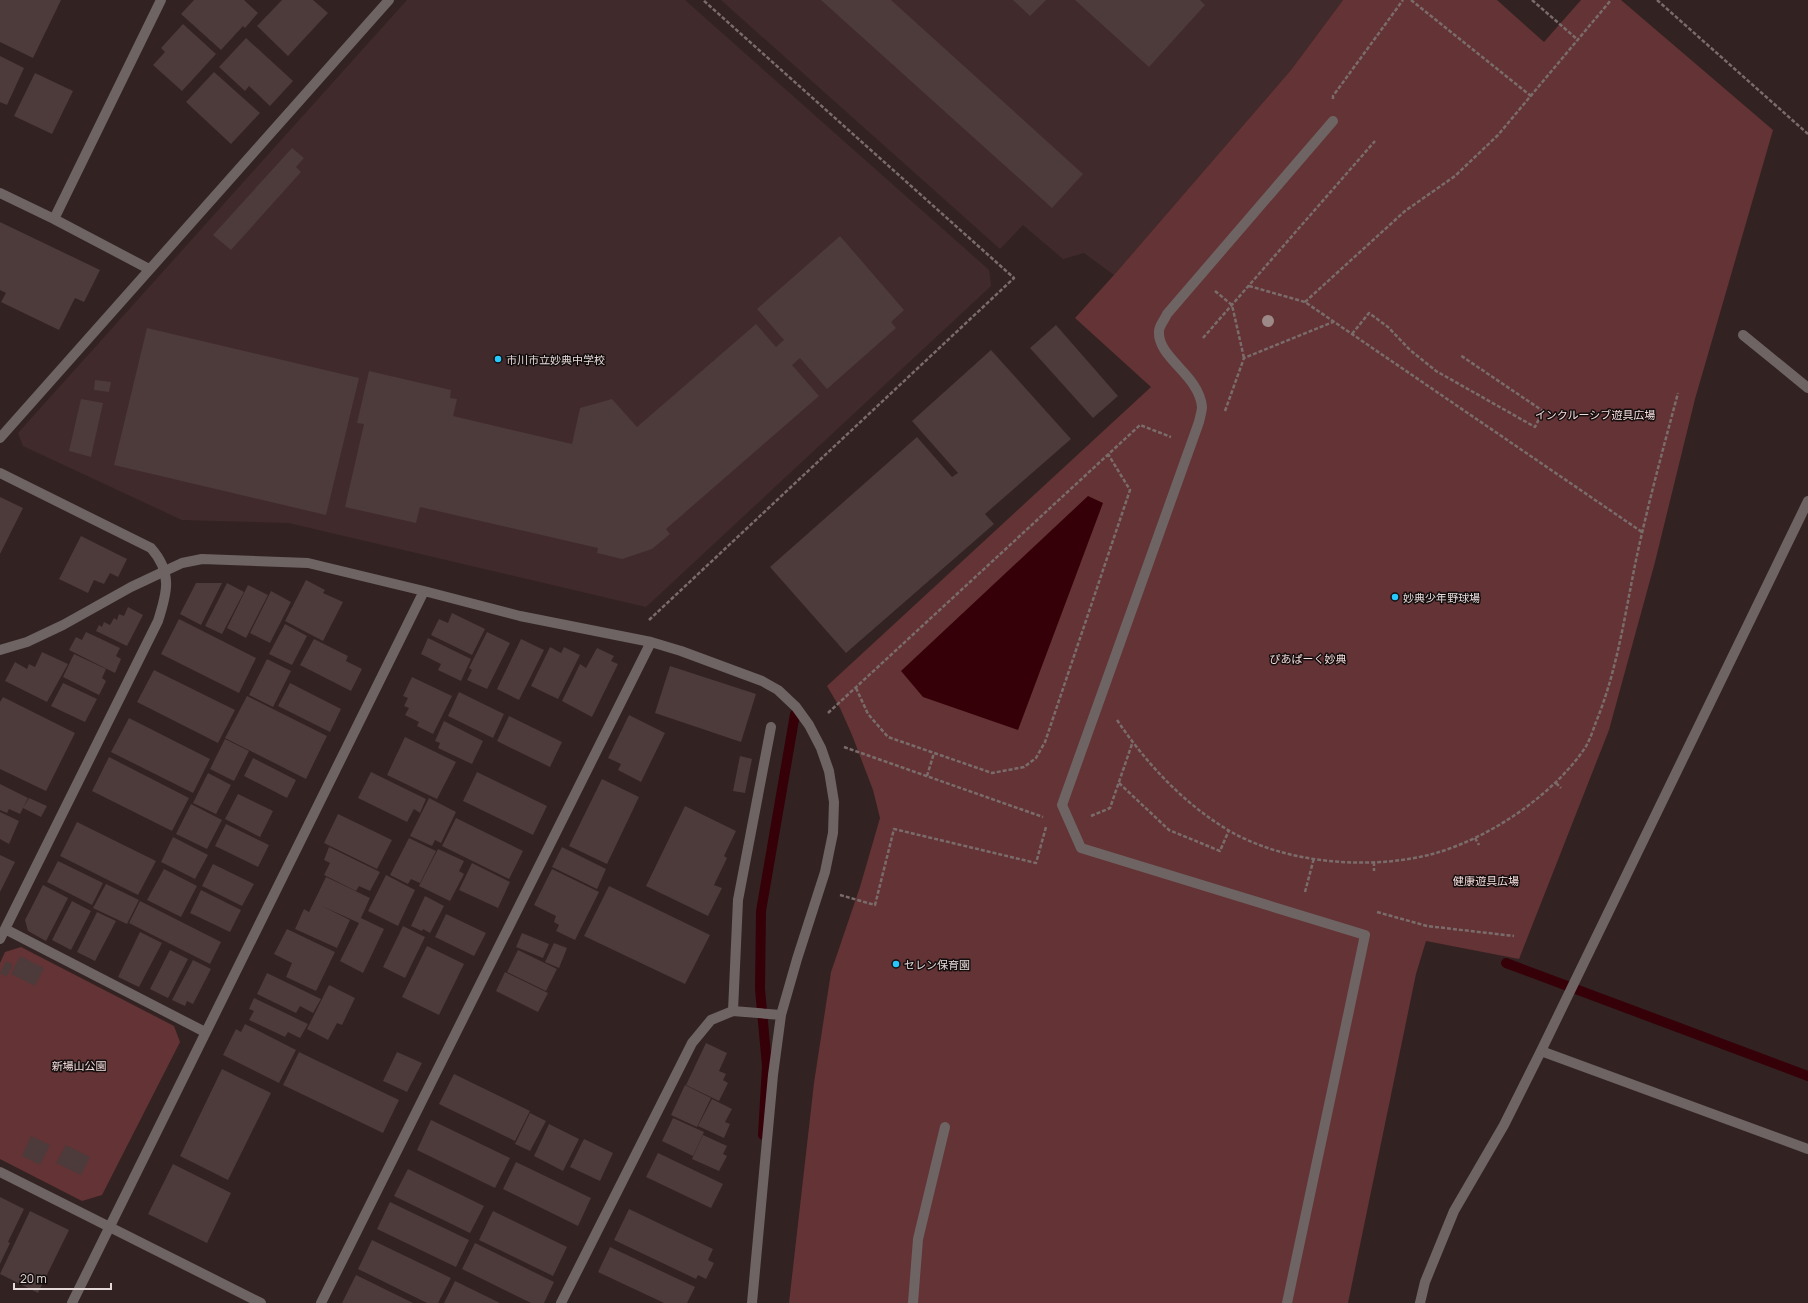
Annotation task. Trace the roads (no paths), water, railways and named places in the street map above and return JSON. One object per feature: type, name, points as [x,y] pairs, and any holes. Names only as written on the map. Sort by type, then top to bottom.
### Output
[{"type":"street","points":[[54,219],[161,0]]},
{"type":"street","points":[[0,438],[389,0]]},
{"type":"street","points":[[1287,1303],[1366,935],[1081,848],[1062,805],[1199,422],[1202,407],[1198,391],[1186,373],[1172,360],[1161,346],[1159,330],[1167,314],[1333,121]]},
{"type":"street","points":[[0,193],[54,219],[149,269]]},
{"type":"street","points":[[1743,335],[1808,388]]},
{"type":"street","points":[[0,473],[151,548],[160,558],[165,571],[167,584],[164,603],[158,621],[0,939]]},
{"type":"street","points":[[1420,1303],[1425,1282],[1454,1211],[1504,1125],[1556,1021],[1808,501]]},
{"type":"street","points":[[0,650],[27,642],[182,563],[202,559],[308,563],[520,616],[651,642],[681,651],[755,678],[778,690],[796,707],[809,725],[821,748],[829,771],[834,802],[833,833],[825,872],[781,1015],[773,1075],[752,1303]]},
{"type":"street","points":[[72,1303],[424,591]]},
{"type":"street","points":[[321,1303],[651,642]]},
{"type":"street","points":[[733,1011],[738,900],[771,727]]},
{"type":"street","points":[[5,929],[205,1032]]},
{"type":"street","points":[[561,1303],[692,1042],[710,1020],[733,1011],[781,1015]]},
{"type":"street","points":[[1541,1051],[1808,1149]]},
{"type":"street","points":[[912,1303],[918,1239],[945,1127]]},
{"type":"street","points":[[0,1172],[261,1303]]},
{"type":"waterway","points":[[763,1135],[767,1066],[760,989],[761,911],[795,714]]},
{"type":"waterway","points":[[1506,963],[1808,1076]]},
{"type":"place","name":"市川市立妙典中学校","points":[[498,359]]},
{"type":"place","name":"妙典少年野球場","points":[[1395,597]]},
{"type":"place","name":"セレン保育園","points":[[896,964]]},
{"type":"park label","name":"インクルーシブ遊具広場","points":[[1595,414]]},
{"type":"park label","name":"ぴあぱーく妙典","points":[[1308,658]]},
{"type":"park label","name":"健康遊具広場","points":[[1486,880]]},
{"type":"park label","name":"新場山公園","points":[[79,1065]]}]
